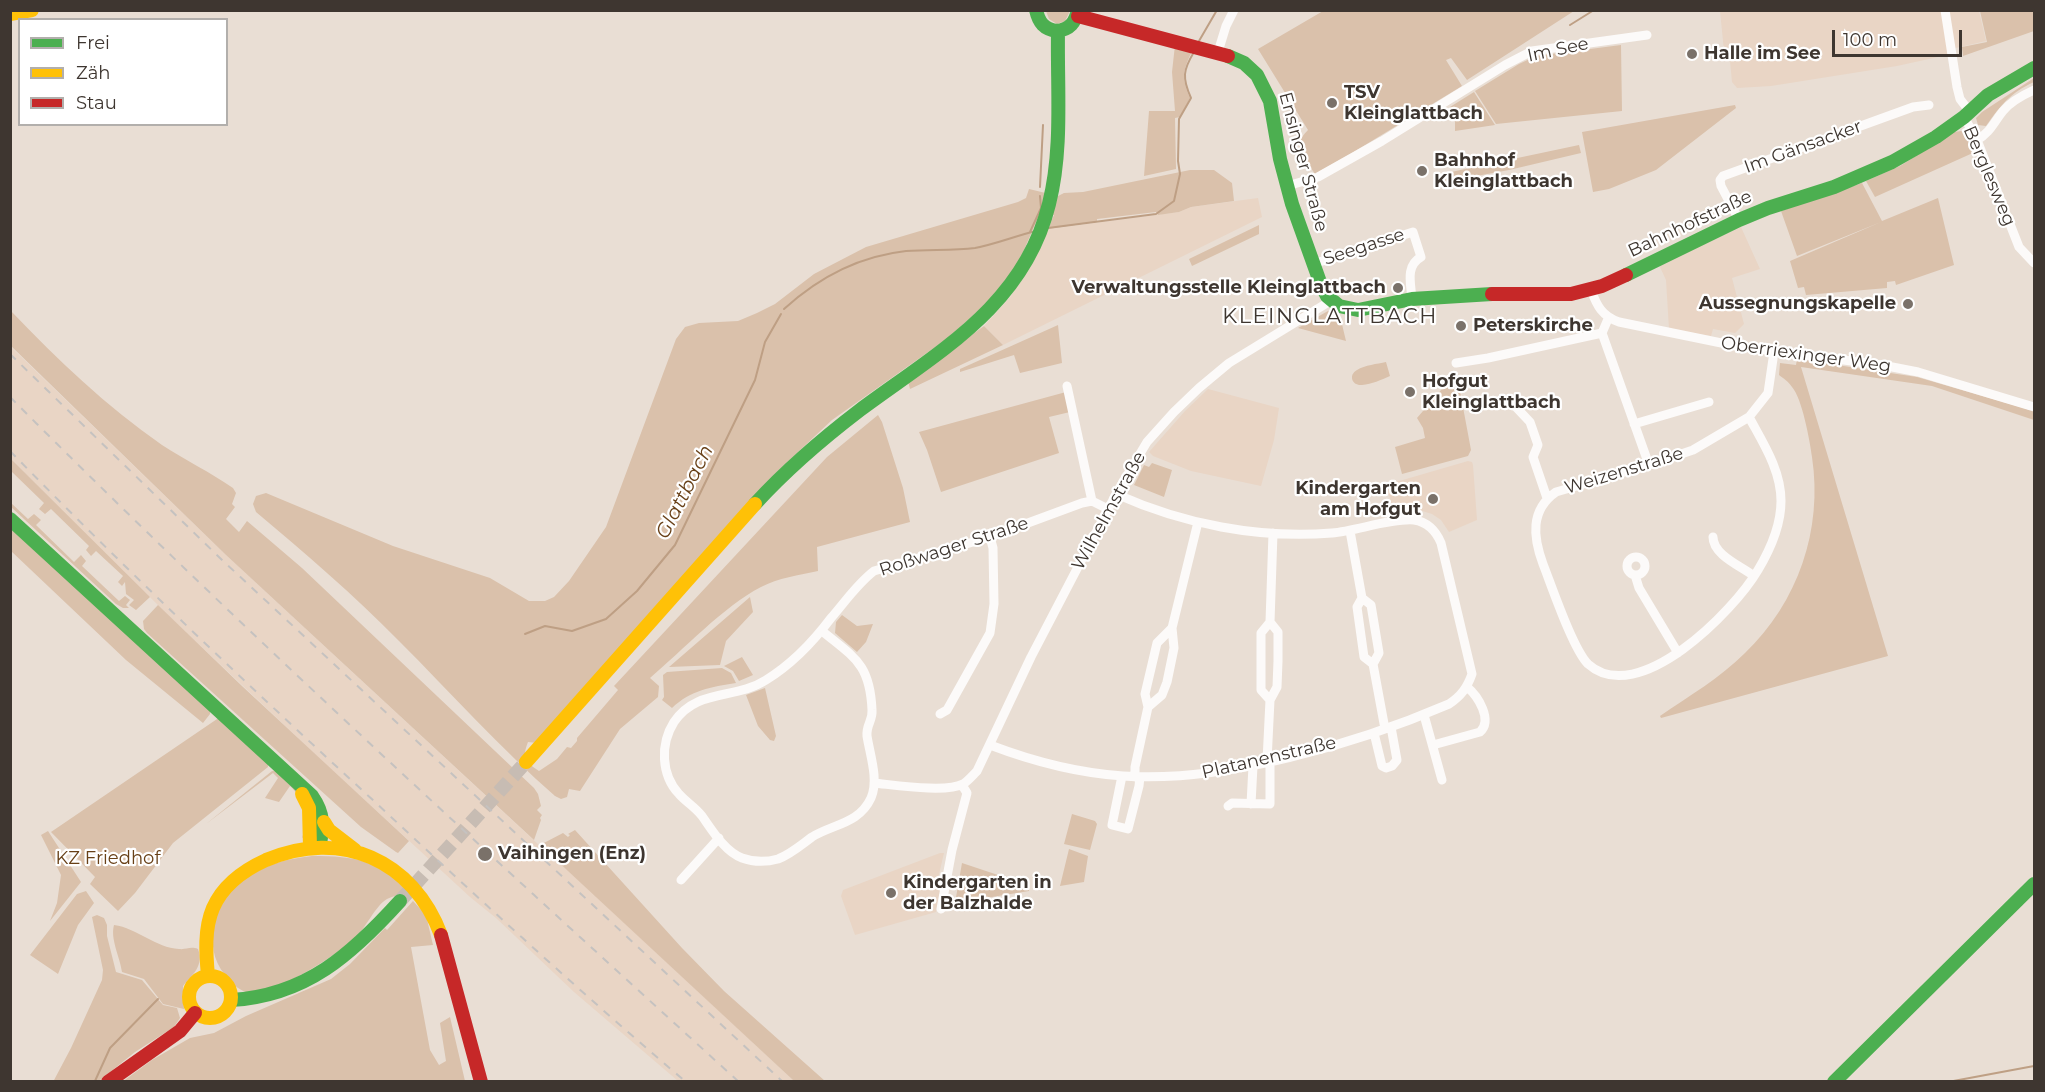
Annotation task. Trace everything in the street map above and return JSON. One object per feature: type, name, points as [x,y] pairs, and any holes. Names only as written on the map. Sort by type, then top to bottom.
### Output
[{"type":"main road","points":[[10,14],[32,10]]},
{"type":"main road","points":[[1036,10],[1041,24],[1051,31],[1059,32],[1072,26],[1078,13]]},
{"type":"main road","name":"Ensinger Straße","points":[[1078,13],[1218,52],[1244,63],[1257,75],[1270,101],[1287,186],[1320,282],[1332,300]]},
{"type":"main road","points":[[526,762],[784,474],[848,419],[971,329],[992,309],[1022,270],[1042,230],[1050,202],[1054,175],[1059,32]]},
{"type":"main road","name":"Bahnhofstraße","points":[[1332,300],[1344,309],[1358,310],[1412,299],[1503,293],[1571,294],[1591,290],[1739,220],[1768,208],[1834,187],[1892,162],[1936,137],[2004,85],[2034,68]]},
{"type":"main road","points":[[10,519],[312,796],[320,807],[329,830],[359,853],[382,863],[399,874],[417,891],[431,910],[444,943],[481,1082]]},
{"type":"main road","points":[[295,782],[309,808],[315,847]]},
{"type":"main road","points":[[315,847],[324,822]]},
{"type":"main road","points":[[208,976],[207,933],[213,908],[223,891],[241,873],[265,859],[293,849],[315,847],[359,853]]},
{"type":"main road","points":[[1834,1082],[2034,884]]},
{"type":"main road","points":[[231,1000],[248,1000],[268,996],[322,971],[360,943],[400,901]]},
{"type":"main road","points":[[208,976],[223,980],[230,990],[231,1000],[226,1010],[217,1017],[206,1018],[195,1013],[189,1004],[189,993],[194,982],[208,976]]},
{"type":"main road","points":[[111,1081],[180,1031],[195,1013]]},
{"type":"street","points":[[1218,52],[1234,10]]},
{"type":"street","name":"Berglesweg","points":[[1945,10],[1960,99],[2019,247],[2034,262]]},
{"type":"street","name":"Im See","points":[[1287,186],[1318,177],[1532,51],[1647,35]]},
{"type":"street","points":[[1977,140],[1987,135],[2003,111],[2013,101],[2034,90]]},
{"type":"street","name":"Im Gänsacker","points":[[1739,220],[1721,186],[1720,180],[1723,176],[1913,107],[1929,105]]},
{"type":"street","name":"Seegasse","points":[[1313,264],[1413,232],[1421,257],[1411,268],[1412,299]]},
{"type":"street","points":[[1591,290],[1600,310],[1608,319],[1602,333],[1649,465]]},
{"type":"street","name":"Wilhelmstraße","points":[[962,785],[977,771],[1031,657],[1116,494],[1140,453],[1156,432],[1199,388],[1229,363],[1332,300]]},
{"type":"street","name":"Oberriexinger Weg","points":[[1608,319],[1672,334],[1774,352],[1882,365],[1918,372],[2034,407]]},
{"type":"street","points":[[1456,363],[1529,350],[1602,333]]},
{"type":"street","name":"Weizenstraße","points":[[1749,417],[1775,470],[1781,503],[1776,530],[1766,556],[1738,599],[1710,627],[1678,653],[1643,670],[1618,676],[1600,672],[1588,663],[1580,652],[1540,555],[1535,536],[1538,512],[1547,498],[1556,492],[1693,450],[1749,417],[1768,393],[1774,352]]},
{"type":"street","points":[[1067,386],[1092,501],[1108,510]]},
{"type":"street","points":[[1634,424],[1709,402]]},
{"type":"street","points":[[1513,404],[1530,422],[1538,445],[1533,457],[1547,498]]},
{"type":"street","points":[[1116,494],[1162,512],[1239,530],[1312,534],[1350,531],[1413,520],[1424,524],[1434,532],[1441,543],[1472,674],[1467,687],[1478,695],[1486,722],[1485,728],[1480,732],[1433,745]]},
{"type":"street","name":"Roßwager Straße","points":[[874,783],[870,800],[855,819],[819,834],[776,860],[754,861],[739,857],[719,838],[698,811],[678,793],[665,769],[667,736],[686,708],[698,700],[742,691],[763,682],[791,662],[822,631],[859,584],[874,571],[990,537],[1092,501]]},
{"type":"street","points":[[1148,706],[1162,695],[1167,682],[1174,648],[1172,628],[1198,522]]},
{"type":"street","points":[[1350,531],[1362,598],[1357,607],[1364,657],[1373,664],[1397,760],[1392,766],[1382,766],[1374,733]]},
{"type":"street","points":[[1270,700],[1261,690],[1261,633],[1270,622],[1273,533]]},
{"type":"street","points":[[940,714],[946,710],[990,633],[994,604],[993,548],[990,537]]},
{"type":"street","points":[[1713,537],[1718,551],[1754,576]]},
{"type":"street","points":[[1635,574],[1639,588],[1678,653]]},
{"type":"street","points":[[1362,598],[1371,605],[1376,631],[1379,653],[1373,664]]},
{"type":"street","points":[[1228,806],[1232,803],[1269,804],[1270,700],[1277,687],[1278,661],[1278,632],[1270,622]]},
{"type":"street","points":[[1122,776],[1112,825],[1128,829],[1139,786],[1135,767],[1148,706],[1145,694],[1157,643],[1172,628]]},
{"type":"street","points":[[822,631],[855,658],[867,676],[873,713],[866,728],[874,783],[943,788],[962,785],[967,793],[952,850],[941,909]]},
{"type":"street","name":"Platanenstraße","points":[[990,745],[1052,764],[1122,776],[1190,775],[1253,766],[1374,733],[1424,715],[1458,698],[1467,687]]},
{"type":"street","points":[[1424,715],[1442,780]]},
{"type":"street","points":[[1251,804],[1253,766]]},
{"type":"street","points":[[681,880],[719,838]]},
{"type":"shaded area","points":[[1720,11],[1979,11],[1986,41],[1947,50],[1947,55],[1897,66],[1771,86],[1737,88],[1732,82],[1730,61],[1725,61]]},
{"type":"shaded area","points":[[1258,198],[1262,217],[1003,345],[984,326],[1011,296],[1048,229],[1179,212],[1191,207]]},
{"type":"shaded area","points":[[1741,227],[1760,269],[1732,278],[1744,324],[1735,333],[1713,329],[1711,336],[1669,329],[1666,280],[1659,265]]},
{"type":"shaded area","points":[[10,346],[226,555],[794,1081],[678,1081],[574,992],[315,754],[170,617],[11,459]]},
{"type":"shaded area","points":[[1208,389],[1279,408],[1274,440],[1261,486],[1191,471],[1153,456],[1149,452]]},
{"type":"shaded area","name":"Kindergarten am Hofgut","points":[[1468,461],[1473,465],[1477,520],[1449,532],[1441,520],[1432,514],[1419,510],[1394,514],[1387,487],[1389,484]]},
{"type":"shaded area","name":"Kindergarten in der Balzhalde","points":[[944,853],[937,883],[940,891],[936,912],[855,935],[841,896],[843,890]]},
{"type":"green space","points":[[1046,11],[1070,11],[1065,21],[1057,24],[1049,19]]},
{"type":"green space","name":"TSV Kleinglattbach","points":[[1323,11],[1574,11],[1467,80],[1451,58],[1446,60],[1462,86],[1315,174],[1299,147],[1308,130],[1258,49]]},
{"type":"green space","points":[[1980,11],[2034,11],[2034,31],[1963,56],[1962,47],[1987,42]]},
{"type":"green space","points":[[1175,45],[1193,49],[1184,73],[1190,98],[1180,117],[1175,118],[1176,169],[1144,176],[1149,111],[1175,111],[1172,72]]},
{"type":"green space","name":"TSV Kleinglattbach","points":[[1621,45],[1622,111],[1496,124],[1475,91],[1536,56]]},
{"type":"green space","points":[[2034,78],[2034,82],[2007,100],[1986,126],[1978,125],[1976,118],[1982,112]]},
{"type":"green space","points":[[1474,92],[1495,125],[1455,131],[1455,119],[1450,107]]},
{"type":"green space","points":[[1735,105],[1736,108],[1656,170],[1609,189],[1593,192],[1582,132]]},
{"type":"green space","points":[[1961,131],[1968,137],[1975,152],[1875,197],[1866,181],[1900,166],[1954,132]]},
{"type":"green space","points":[[1579,145],[1581,153],[1509,170],[1444,182],[1437,181],[1437,175]]},
{"type":"green space","points":[[1190,170],[1214,170],[1232,183],[1234,201],[1191,207],[1179,212],[1158,215],[1156,212],[1097,219],[1097,222],[1048,229],[1054,215],[1040,213],[1017,266],[998,293],[948,338],[832,420],[781,468],[537,743],[528,742],[525,755],[531,765],[539,771],[557,759],[567,747],[571,748],[618,690],[614,686],[827,457],[878,415],[903,488],[910,522],[817,547],[818,571],[768,584],[747,595],[718,617],[650,678],[659,686],[658,697],[620,729],[580,791],[569,789],[567,797],[561,799],[555,796],[535,778],[382,624],[256,512],[253,504],[256,496],[266,493],[393,546],[490,578],[529,601],[545,601],[554,597],[569,581],[606,527],[676,339],[685,327],[699,323],[738,321],[775,304],[814,274],[866,247],[1018,202],[1026,198],[1029,189],[1058,196]]},
{"type":"green space","points":[[1862,183],[1882,221],[1938,198],[1954,265],[1896,285],[1895,281],[1887,282],[1887,288],[1806,295],[1804,287],[1798,288],[1790,261],[1881,222],[1797,256],[1781,211]]},
{"type":"green space","points":[[1259,225],[1259,234],[1192,266],[1189,259]]},
{"type":"green space","points":[[11,311],[65,365],[121,415],[162,445],[233,488],[236,493],[232,504],[235,507],[226,519],[239,532],[247,521],[302,568],[534,788],[541,806],[537,810],[542,815],[534,840],[226,555],[11,346]]},
{"type":"green space","points":[[1328,311],[1340,316],[1346,341],[1298,328]]},
{"type":"green space","points":[[1058,325],[1062,363],[1020,373],[1014,355],[960,372],[960,369]]},
{"type":"green space","points":[[984,326],[1003,345],[910,389],[908,381]]},
{"type":"green space","points":[[1797,359],[1917,377],[2034,411],[2034,420],[1932,386],[1801,367],[1888,656],[1661,718],[1660,716],[1725,671],[1764,633],[1792,588],[1802,563],[1810,538],[1814,511],[1812,457],[1799,400],[1791,385],[1779,375],[1780,363],[1796,365]]},
{"type":"green space","points":[[1386,362],[1390,376],[1376,382],[1359,385],[1352,380],[1357,370]]},
{"type":"green space","points":[[1457,375],[1471,450],[1468,456],[1402,474],[1395,447],[1425,438],[1423,428],[1417,418],[1453,376]]},
{"type":"green space","points":[[1066,392],[1070,412],[1049,417],[1059,453],[941,492],[919,432]]},
{"type":"green space","points":[[11,459],[150,597],[136,610],[129,605],[134,600],[126,594],[125,582],[122,586],[118,582],[123,576],[96,551],[91,556],[86,550],[89,546],[51,509],[45,514],[39,509],[44,503],[11,471]]},
{"type":"green space","points":[[1152,463],[1172,470],[1164,497],[1134,485],[1144,465],[1149,467]]},
{"type":"green space","points":[[10,502],[28,519],[34,514],[41,520],[36,525],[74,562],[81,555],[86,561],[82,566],[119,601],[125,596],[130,600],[126,605],[129,608],[116,604],[11,507]]},
{"type":"green space","points":[[10,528],[210,709],[210,714],[203,723],[126,660],[11,551]]},
{"type":"green space","points":[[750,597],[753,612],[726,641],[720,665],[669,667]]},
{"type":"green space","points":[[158,605],[409,841],[398,853],[361,827],[147,633],[143,621]]},
{"type":"green space","points":[[842,615],[857,626],[873,624],[866,642],[857,652],[835,633],[836,622]]},
{"type":"green space","points":[[742,657],[753,675],[739,681],[733,671],[724,666]]},
{"type":"green space","points":[[722,668],[731,673],[736,683],[694,693],[672,708],[662,700],[664,697],[663,675],[667,672]]},
{"type":"green space","points":[[765,688],[776,736],[774,741],[770,740],[758,726],[746,695]]},
{"type":"green space","name":"KZ Friedhof","points":[[220,717],[268,764],[268,767],[173,843],[135,893],[118,911],[90,884],[95,877],[51,832]]},
{"type":"green space","points":[[277,770],[292,784],[305,806],[307,834],[302,838],[305,824],[304,810],[295,791],[290,786],[279,802],[265,798],[278,778],[273,773],[206,824],[272,771]]},
{"type":"green space","points":[[1072,814],[1095,821],[1097,824],[1090,850],[1064,844]]},
{"type":"green space","points":[[575,830],[724,991],[825,1081],[794,1081],[540,845],[563,833],[568,837],[570,835],[568,834]]},
{"type":"green space","points":[[48,831],[81,882],[50,921],[57,903],[61,875],[41,835]]},
{"type":"green space","points":[[1069,849],[1088,856],[1084,882],[1060,886]]},
{"type":"green space","points":[[312,856],[342,857],[365,862],[387,873],[409,892],[383,902],[355,938],[334,955],[303,974],[271,989],[257,992],[243,991],[225,975],[214,951],[214,924],[218,910],[233,887],[251,873],[276,863]]},
{"type":"green space","points":[[962,863],[1028,885],[1029,891],[955,903]]},
{"type":"green space","points":[[86,891],[94,903],[78,925],[58,974],[30,955],[77,894]]},
{"type":"green space","points":[[413,901],[426,915],[433,945],[411,947],[430,1050],[439,1065],[446,1061],[440,1023],[450,1017],[465,1081],[122,1082],[152,1060],[190,1038],[214,1033],[246,1016],[331,979],[350,964],[385,928],[387,930]]},
{"type":"green space","points":[[97,915],[104,918],[107,925],[107,936],[116,972],[142,980],[163,1005],[177,1008],[180,1018],[174,1027],[135,1052],[99,1081],[53,1082],[102,980],[103,970],[92,917]]},
{"type":"green space","points":[[114,925],[171,948],[198,949],[199,965],[183,986],[184,1009],[163,1004],[144,979],[122,972],[114,942]]},
{"type":"waterway","points":[[1199,41],[1217,10]]},
{"type":"waterway","points":[[1570,25],[1594,10]]},
{"type":"waterway","points":[[1048,228],[1156,214],[1174,201],[1180,174],[1179,119],[1191,98],[1185,74],[1194,52]]},
{"type":"waterway","points":[[1040,187],[1043,125]]},
{"type":"waterway","points":[[1030,232],[1041,208],[1040,196]]},
{"type":"waterway","name":"Glattbach","points":[[784,309],[825,278],[872,258],[906,251],[975,248],[1036,231]]},
{"type":"waterway","name":"Glattbach","points":[[525,634],[545,626],[572,631],[606,619],[637,591],[675,545],[755,380],[765,342],[781,314]]},
{"type":"waterway","name":"Glattbach","points":[[95,1081],[110,1048],[158,999]]},
{"type":"waterway","points":[[1948,1082],[2034,1066]]},
{"type":"tunnel","points":[[400,901],[526,762]]},
{"type":"railway","points":[[10,354],[221,559],[783,1082]]},
{"type":"railway","points":[[10,397],[279,658],[739,1082]]},
{"type":"railway","points":[[10,451],[282,716],[529,944],[686,1082]]},
{"type":"traffic: fast","points":[[1036,10],[1043,25],[1057,31],[1071,25],[1078,10]]},
{"type":"traffic: fast","points":[[755,504],[832,432],[974,324],[999,299],[1020,271],[1037,240],[1049,204],[1053,183],[1058,140],[1058,32]]},
{"type":"traffic: fast","points":[[1228,56],[1244,63],[1257,75],[1270,101],[1280,159],[1292,204],[1327,296],[1339,306],[1358,310],[1412,299],[1492,294]]},
{"type":"traffic: fast","points":[[1626,275],[1739,220],[1768,208],[1834,187],[1892,162],[1936,137],[1964,117],[1988,95],[2034,68]]},
{"type":"traffic: fast","points":[[10,519],[312,796],[319,808],[322,820],[319,847]]},
{"type":"traffic: fast","points":[[1834,1082],[2034,884]]},
{"type":"traffic: fast","points":[[231,1000],[258,997],[282,990],[326,969],[364,938],[400,901]]},
{"type":"traffic: slow","points":[[10,14],[32,10]]},
{"type":"traffic: slow","points":[[526,762],[755,504]]},
{"type":"traffic: slow","points":[[302,794],[309,808],[310,847]]},
{"type":"traffic: slow","points":[[324,822],[329,830],[355,850]]},
{"type":"traffic: slow","points":[[208,976],[206,950],[208,924],[213,908],[222,892],[250,868],[294,851],[321,848],[347,850],[371,857],[393,870],[412,887],[429,909],[441,935]]},
{"type":"traffic: slow","points":[[210,976],[218,977],[225,982],[230,989],[231,997],[230,1005],[225,1012],[218,1017],[210,1018],[202,1017],[195,1012],[190,1005],[189,997],[190,989],[195,982],[202,977],[210,976]]},
{"type":"traffic: jam","points":[[1078,16],[1228,56]]},
{"type":"traffic: jam","points":[[1492,294],[1571,294],[1602,286],[1626,275]]},
{"type":"traffic: jam","points":[[441,935],[481,1082]]},
{"type":"traffic: jam","points":[[108,1082],[180,1031],[195,1013]]},
{"type":"place","name":"Halle im See","points":[[1692,54]]},
{"type":"place","name":"TSV Kleinglattbach","points":[[1332,103]]},
{"type":"place","name":"Bahnhof Kleinglattbach","points":[[1422,171]]},
{"type":"place","name":"Verwaltungsstelle Kleinglattbach","points":[[1398,288]]},
{"type":"place","name":"Aussegnungskapelle","points":[[1908,304]]},
{"type":"place","name":"Peterskirche","points":[[1461,326]]},
{"type":"place","name":"Hofgut Kleinglattbach","points":[[1410,392]]},
{"type":"place","name":"Kindergarten am Hofgut","points":[[1433,499]]},
{"type":"place","name":"Vaihingen (Enz)","points":[[485,854]]},
{"type":"place","name":"Kindergarten in der Balzhalde","points":[[891,893]]},
{"type":"district","name":"KLEINGLATTBACH","points":[[1330,317]]}]
